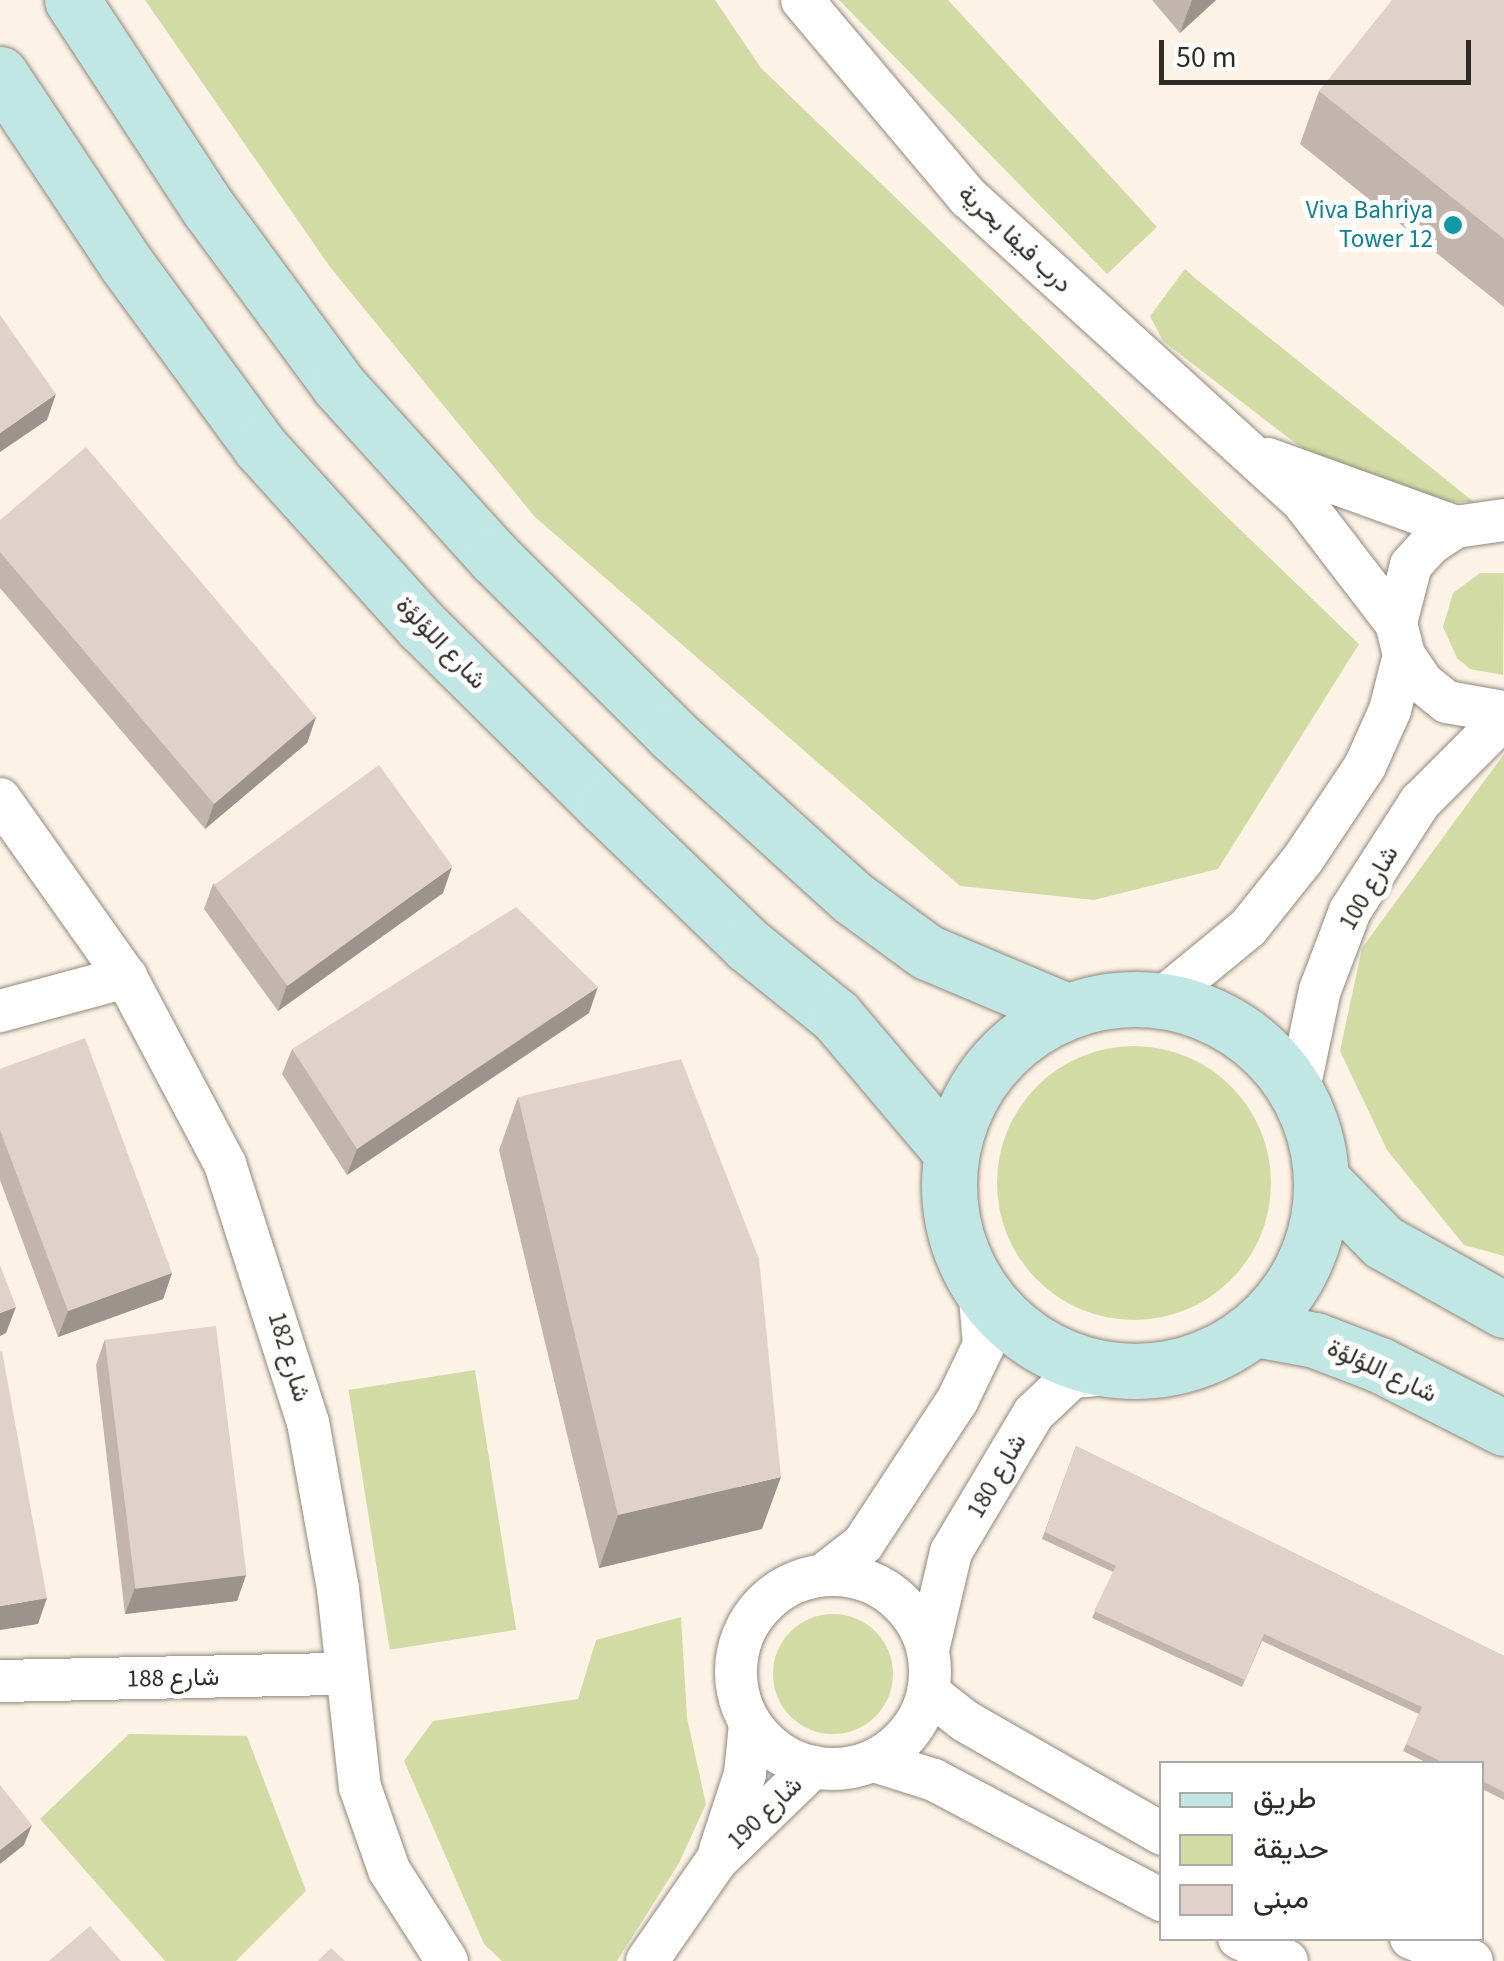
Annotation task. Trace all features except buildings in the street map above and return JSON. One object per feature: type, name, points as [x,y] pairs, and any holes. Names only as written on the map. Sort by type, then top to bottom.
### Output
[{"type":"main road","points":[[72,0],[208,208],[339,386],[494,558],[672,734],[866,908],[927,952],[1067,1011]]},
{"type":"main road","name":"شارع اللؤلؤة","points":[[0,74],[127,266],[261,448],[423,626],[590,793],[748,945],[861,1041],[951,1152]]},
{"type":"main road","points":[[1112,1000],[1158,1001],[1200,1010],[1240,1031],[1298,1094],[1315,1136],[1322,1180],[1319,1222],[1306,1262],[1284,1299],[1255,1329],[1219,1353],[1135,1372],[1074,1362],[1020,1332],[979,1288],[958,1245],[948,1199],[951,1152],[965,1106],[990,1066],[1025,1034],[1067,1011],[1112,1000]]},
{"type":"main road","points":[[1322,1180],[1382,1242],[1504,1310]]},
{"type":"main road","name":"شارع اللؤلؤة","points":[[1255,1329],[1314,1340],[1380,1365],[1504,1428]]},
{"type":"street","name":"درب فيفا بحرية","points":[[802,0],[970,198],[1254,453],[1338,540],[1422,682],[1447,702],[1504,715]]},
{"type":"street","name":"درب فيفا بحرية","points":[[1254,453],[1456,527]]},
{"type":"street","points":[[1158,1001],[1248,928],[1303,859],[1364,766],[1390,710],[1410,565],[1456,527],[1504,520]]},
{"type":"street","name":"شارع 100","points":[[1298,1094],[1320,990],[1350,911],[1420,802],[1504,715]]},
{"type":"street","name":"شارع 182","points":[[0,799],[126,978],[225,1164],[277,1316],[326,1506],[360,1788],[389,1870],[447,1961]]},
{"type":"street","points":[[0,1012],[126,978]]},
{"type":"street","points":[[979,1288],[984,1344],[957,1402],[863,1544],[824,1575],[791,1584],[764,1602],[745,1629],[736,1660],[738,1693],[750,1724],[789,1758],[813,1767],[874,1761],[934,1780],[1159,1898]]},
{"type":"street","name":"شارع 180","points":[[928,1650],[951,1552],[1034,1413],[1072,1377],[1135,1372]]},
{"type":"street","points":[[824,1575],[881,1587],[902,1604],[928,1650],[928,1692],[917,1720],[874,1761]]},
{"type":"street","name":"شارع 188","points":[[0,1681],[346,1674]]},
{"type":"street","points":[[928,1692],[965,1722],[1159,1832]]},
{"type":"street","name":"شارع 190","points":[[717,1860],[745,1774],[750,1724]]},
{"type":"street","name":"شارع 190","points":[[648,1961],[717,1860],[813,1767]]},
{"type":"street","points":[[1246,1941],[1287,1961]]},
{"type":"street","points":[[1419,1941],[1472,1961]]},
{"type":"green space","points":[[145,0],[715,0],[761,68],[1359,644],[1218,869],[1094,900],[960,886],[535,517],[330,267]]},
{"type":"green space","points":[[839,0],[948,0],[1157,227],[1107,274]]},
{"type":"green space","points":[[1185,269],[1474,502],[1413,501],[1334,473],[1163,341],[1150,316]]},
{"type":"green space","points":[[1480,573],[1504,573],[1503,675],[1470,669],[1457,658],[1443,627],[1453,593]]},
{"type":"green space","points":[[1504,754],[1504,1256],[1464,1245],[1387,1150],[1340,1051],[1362,948]]},
{"type":"green space","points":[[1134,1046],[1161,1048],[1187,1056],[1231,1086],[1261,1130],[1269,1156],[1269,1210],[1261,1236],[1231,1280],[1187,1310],[1161,1318],[1134,1320],[1107,1318],[1081,1310],[1037,1280],[1007,1236],[999,1210],[997,1183],[999,1156],[1007,1130],[1037,1086],[1081,1056],[1107,1048]]},
{"type":"green space","points":[[475,1370],[516,1630],[390,1650],[349,1390]]},
{"type":"green space","points":[[833,1614],[856,1619],[875,1632],[888,1651],[893,1674],[888,1697],[875,1716],[856,1729],[833,1734],[810,1729],[791,1716],[778,1697],[773,1674],[778,1651],[791,1632],[810,1619]]},
{"type":"green space","points":[[681,1617],[687,1718],[706,1804],[679,1863],[617,1961],[502,1961],[484,1944],[404,1761],[433,1721],[578,1699],[596,1640]]},
{"type":"green space","points":[[129,1734],[247,1736],[306,1891],[236,1961],[165,1961],[40,1819]]},
{"type":"place","name":"Viva Bahriya Tower 12","points":[[1453,225]]}]
